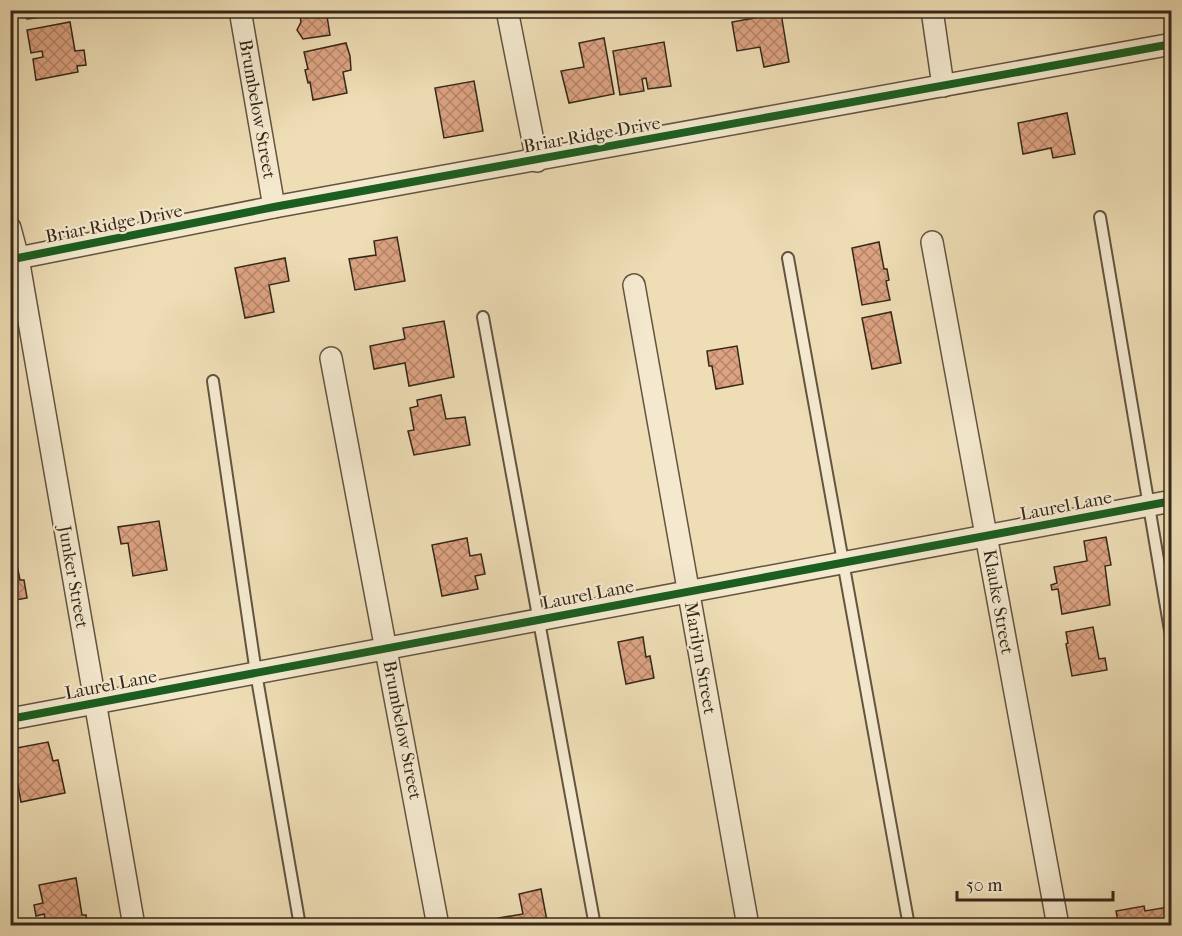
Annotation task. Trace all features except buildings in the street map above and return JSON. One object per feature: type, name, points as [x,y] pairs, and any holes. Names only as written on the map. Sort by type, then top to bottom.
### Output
[{"type":"street","name":"Brumbelow Street","points":[[240,10],[274,207]]},
{"type":"street","points":[[507,10],[537,160]]},
{"type":"street","points":[[932,10],[943,86]]},
{"type":"street","name":"Briar Ridge Drive","points":[[18,258],[274,207],[1172,44]]},
{"type":"street","name":"Junker Street","points":[[10,228],[18,258],[134,926]]},
{"type":"street","name":"Klauke Street","points":[[932,242],[1058,926]]},
{"type":"street","name":"Marilyn Street","points":[[634,285],[748,926]]},
{"type":"street","name":"Brumbelow Street","points":[[331,358],[438,926]]},
{"type":"street","name":"Laurel Lane","points":[[10,719],[1172,501]]},
{"type":"lane","points":[[1100,217],[1172,642]]},
{"type":"lane","points":[[788,258],[909,926]]},
{"type":"lane","points":[[483,317],[595,926]]},
{"type":"lane","points":[[213,381],[255,673],[300,926]]},
{"type":"cycle path","points":[[18,258],[274,207],[1172,44]]},
{"type":"cycle path","points":[[10,719],[1172,501]]}]
